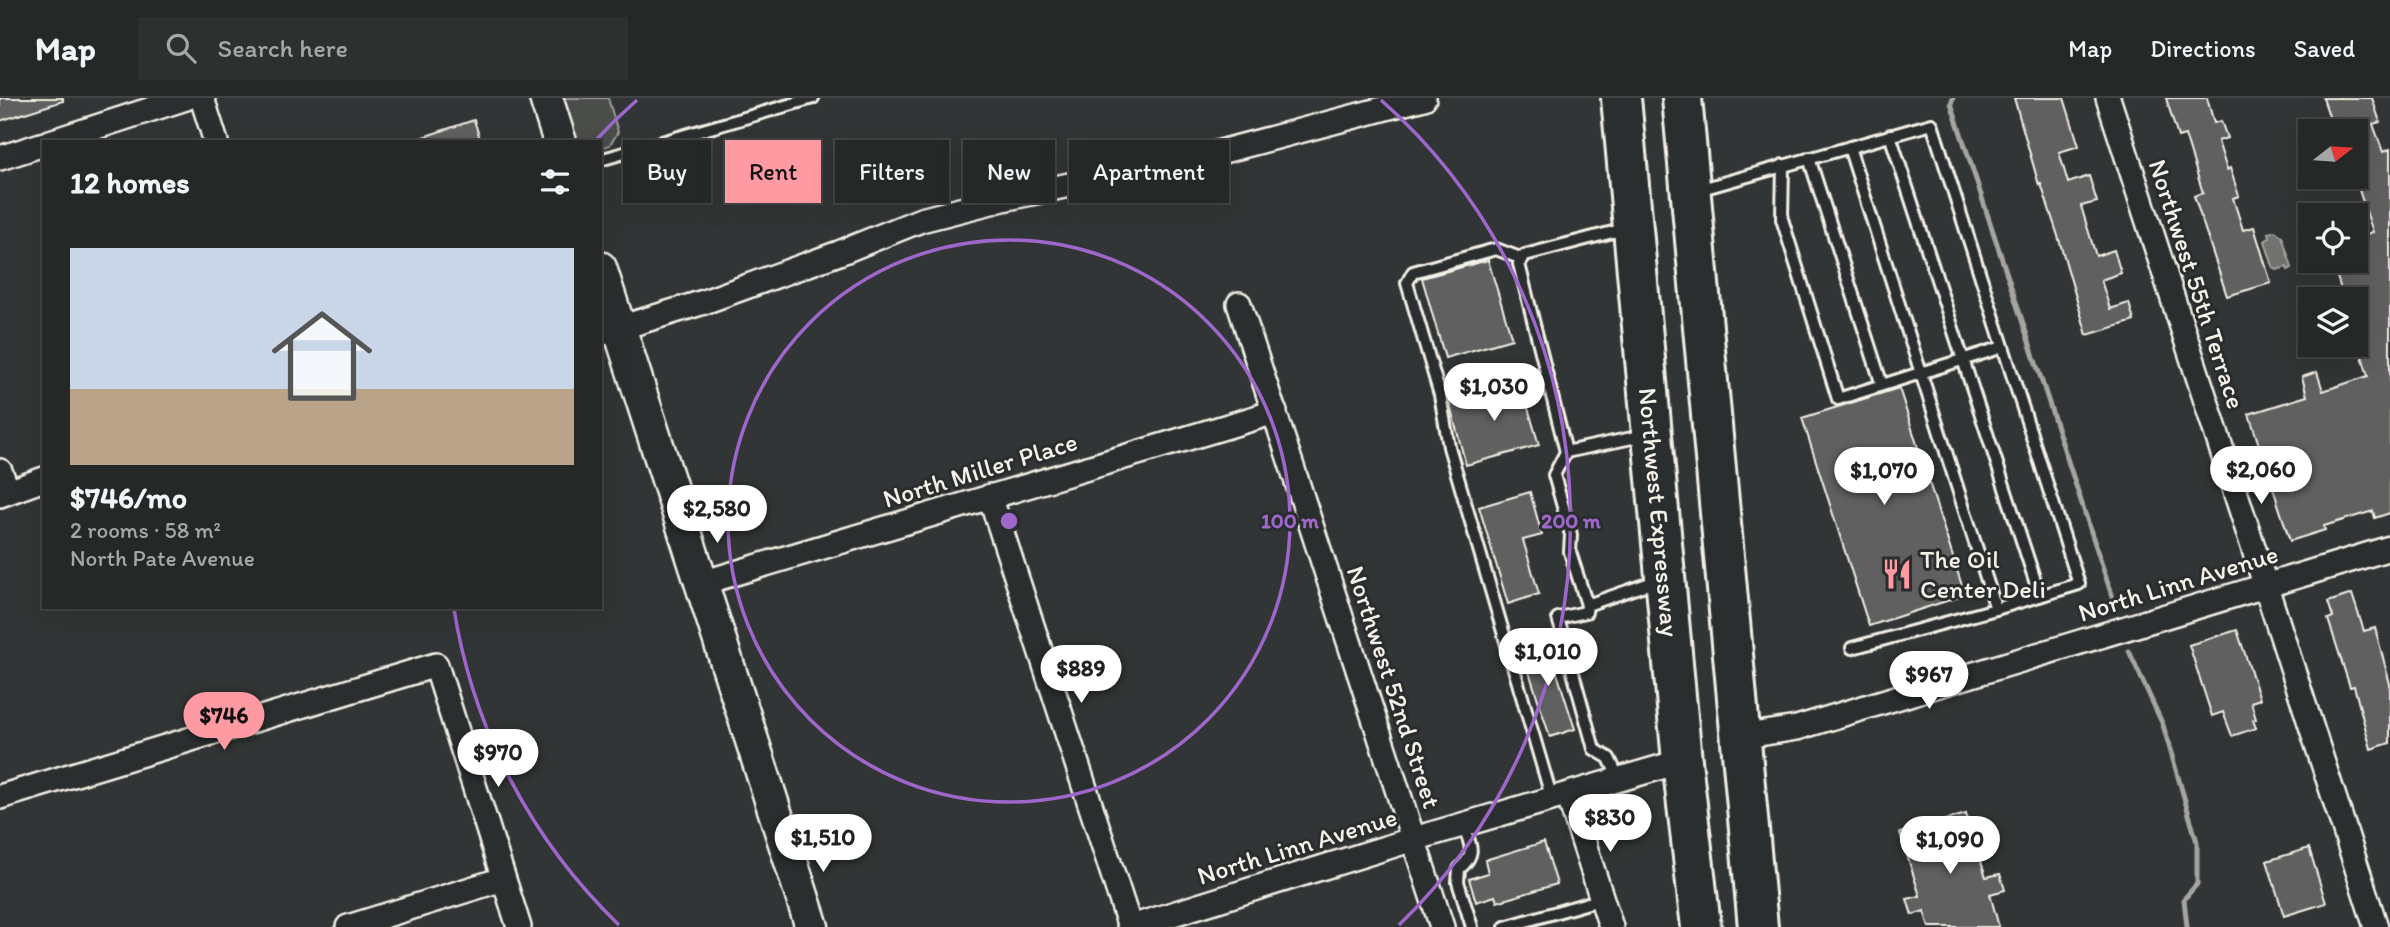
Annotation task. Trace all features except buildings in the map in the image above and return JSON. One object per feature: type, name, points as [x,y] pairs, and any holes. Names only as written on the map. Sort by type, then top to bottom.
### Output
[{"type":"highway","name":"Northwest Expressway","points":[[1621,98],[1682,761],[1701,927]]},
{"type":"highway","points":[[1682,98],[1758,927]]},
{"type":"highway","points":[[1674,678],[1711,728],[1723,734],[1740,737]]},
{"type":"street","points":[[56,140],[186,98]]},
{"type":"street","points":[[202,98],[215,140]]},
{"type":"street","points":[[546,98],[559,140]]},
{"type":"street","points":[[610,331],[704,302],[839,253],[920,220],[1003,199],[1201,157],[1424,98]]},
{"type":"street","name":"Northwest 55th Terrace","points":[[2108,98],[2376,927]]},
{"type":"street","points":[[0,158],[42,145]]},
{"type":"street","points":[[602,281],[610,331],[702,583],[812,927]]},
{"type":"street","name":"Northwest 52nd Street","points":[[1239,304],[1442,927]]},
{"type":"street","name":"North Miller Place","points":[[702,583],[1275,412]]},
{"type":"street","points":[[3,486],[42,480]]},
{"type":"street","points":[[990,496],[1130,927]]},
{"type":"street","name":"North Linn Avenue","points":[[1740,737],[1797,728],[2390,548]]},
{"type":"street","points":[[0,797],[436,665],[519,927]]},
{"type":"street","name":"North Linn Avenue","points":[[1130,927],[1414,839],[1682,761]]},
{"type":"street","points":[[1560,796],[1611,927]]},
{"type":"street","points":[[348,927],[503,879]]},
{"type":"lane","points":[[602,159],[813,98]]},
{"type":"lane","points":[[1689,193],[1931,124],[2079,584],[1852,648]]},
{"type":"lane","points":[[1890,135],[2040,596]]},
{"type":"lane","points":[[1849,147],[1996,609]]},
{"type":"lane","points":[[1809,158],[1882,385]]},
{"type":"lane","points":[[1783,165],[1782,219],[1839,399],[2003,347]]},
{"type":"lane","points":[[1619,779],[1609,758],[1594,749],[1558,618],[1586,612],[1587,605],[1570,552],[1572,535],[1554,475],[1566,452],[1518,264],[1520,258],[1525,255],[1633,227]]},
{"type":"lane","points":[[1520,258],[1496,248],[1413,272],[1407,283],[1440,396],[1449,447],[1560,796]]},
{"type":"lane","points":[[1566,452],[1652,433]]},
{"type":"lane","points":[[1587,605],[1665,578]]},
{"type":"lane","points":[[1464,824],[1472,852],[1470,860],[1460,869],[1458,881],[1472,927]]},
{"type":"lane","points":[[1506,927],[1602,899]]},
{"type":"shaded area","points":[[560,98],[608,98],[618,132],[610,145],[602,147],[602,140],[573,140]]},
{"type":"shaded area","points":[[2275,231],[2282,236],[2292,268],[2288,270],[2287,267],[2277,270],[2273,267],[2265,241],[2270,237],[2269,233]]},
{"type":"waterway","points":[[1953,98],[1951,103],[2113,599]]},
{"type":"waterway","points":[[2129,651],[2163,725],[2197,842],[2197,884],[2184,899],[2187,927]]},
{"type":"place","name":"The Oil Center Deli","points":[[1897,574]]}]
